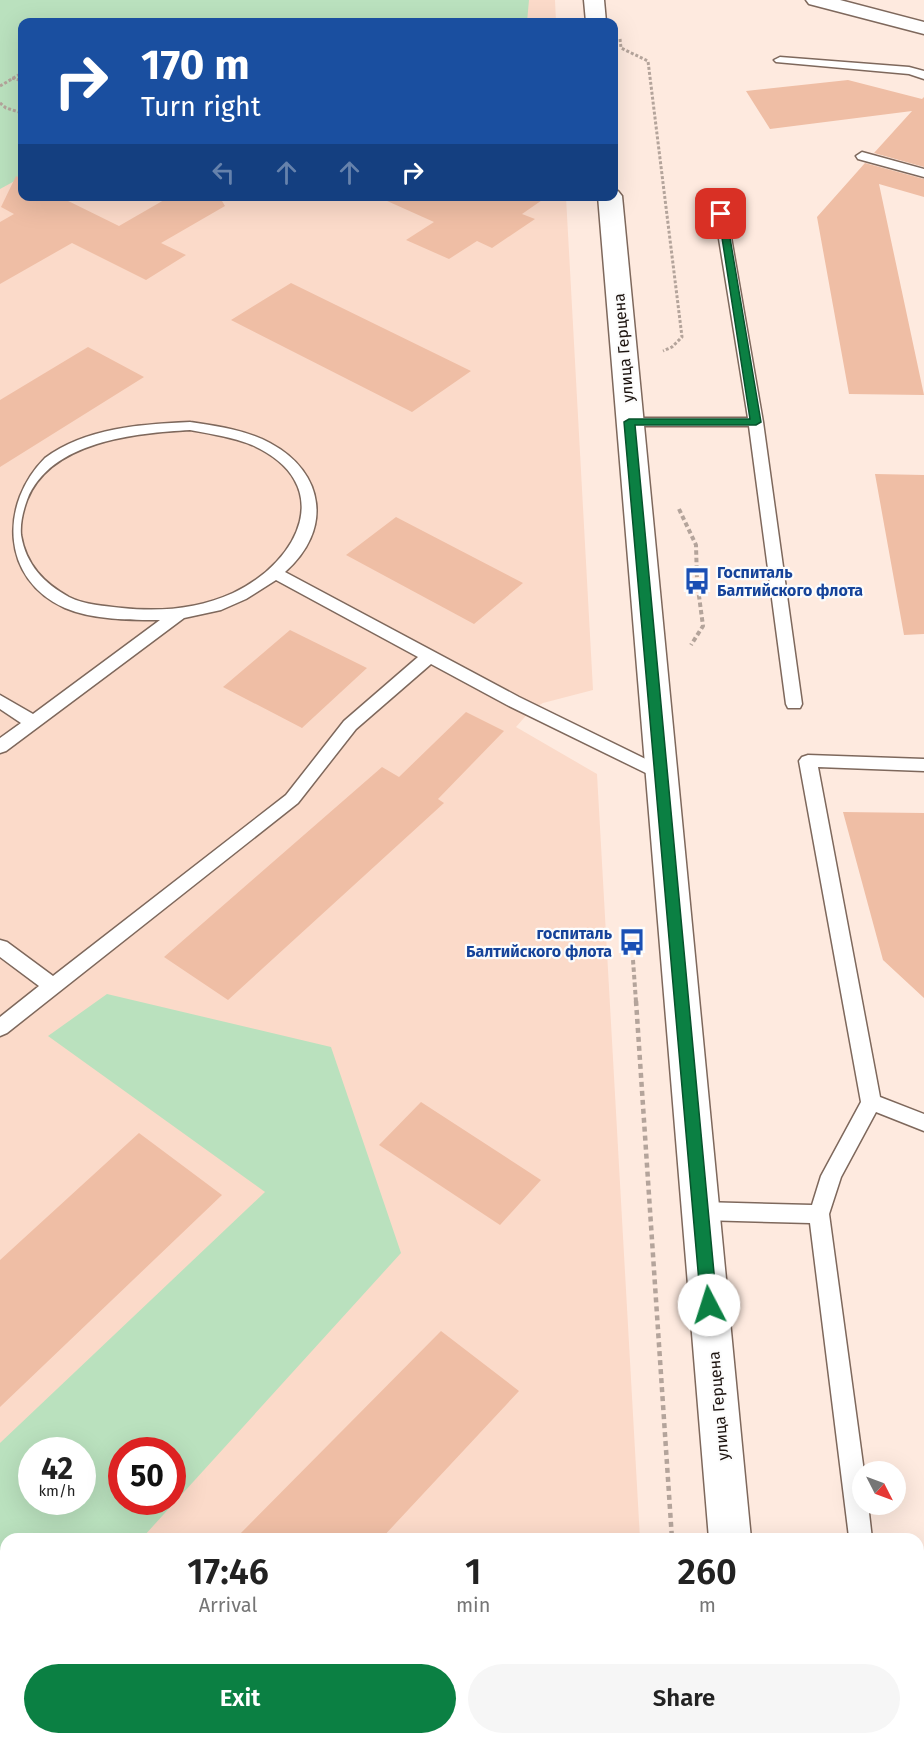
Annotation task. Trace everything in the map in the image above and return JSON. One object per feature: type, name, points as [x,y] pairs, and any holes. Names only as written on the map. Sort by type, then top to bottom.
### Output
[{"type":"main road","points":[[594,0],[596,18]]},
{"type":"main road","points":[[816,0],[924,28]]},
{"type":"main road","name":"улица Герцена","points":[[610,201],[729,1533]]},
{"type":"lane","points":[[780,60],[909,71],[924,75]]},
{"type":"lane","points":[[862,156],[924,173]]},
{"type":"lane","points":[[721,214],[756,422],[795,704]]},
{"type":"lane","points":[[629,422],[756,422]]},
{"type":"lane","points":[[190,426],[237,435],[275,452],[302,478],[311,510],[303,543],[277,574],[249,591],[216,606],[179,614],[123,616],[72,605],[33,584],[11,555],[7,522],[20,489],[50,461],[91,440],[140,428],[190,426]]},
{"type":"lane","points":[[277,574],[522,706],[660,772]]},
{"type":"lane","points":[[0,747],[179,614]]},
{"type":"lane","points":[[0,1028],[292,799],[350,725],[430,656]]},
{"type":"lane","points":[[0,701],[33,722]]},
{"type":"lane","points":[[860,1533],[819,1214],[831,1176],[871,1102],[808,760],[924,765]]},
{"type":"lane","points":[[0,947],[53,986]]},
{"type":"lane","points":[[871,1102],[924,1123]]},
{"type":"lane","points":[[701,1211],[819,1214]]},
{"type":"path","points":[[648,62],[682,337]]},
{"type":"path","points":[[0,86],[18,76]]},
{"type":"path","points":[[12,78],[18,80]]},
{"type":"path","points":[[0,103],[6,108],[18,112]]},
{"type":"path","points":[[696,545],[697,581],[703,626]]},
{"type":"path","points":[[635,1009],[672,1533]]},
{"type":"shaded area","points":[[0,0],[555,0],[556,18],[18,18],[18,201],[566,201],[593,690],[543,703],[531,710],[516,727],[597,774],[640,1533],[0,1533]]},
{"type":"green space","points":[[0,0],[529,0],[527,18],[18,18],[18,179],[0,189]]},
{"type":"green space","points":[[107,994],[331,1047],[401,1253],[186,1490],[186,1437],[108,1437],[108,1515],[163,1515],[147,1533],[0,1533],[0,1443],[265,1192],[48,1036]]},
{"type":"building","points":[[848,80],[922,99],[924,97],[924,167],[874,153],[912,111],[770,129],[746,91]]},
{"type":"building","points":[[865,163],[924,179],[924,197],[879,184],[924,395],[849,394],[817,217]]},
{"type":"building","points":[[16,176],[18,177],[18,201],[68,201],[119,226],[162,201],[222,201],[225,206],[161,243],[186,255],[146,280],[72,243],[0,284],[0,222],[14,214],[1,207]]},
{"type":"building","points":[[387,201],[541,201],[522,214],[535,219],[492,248],[477,241],[449,259],[406,240],[434,222]]},
{"type":"building","points":[[291,283],[471,371],[412,412],[231,320]]},
{"type":"building","points":[[88,347],[144,377],[0,467],[0,400]]},
{"type":"building","points":[[875,474],[924,475],[924,634],[904,635]]},
{"type":"building","points":[[396,517],[523,583],[474,624],[346,555]]},
{"type":"building","points":[[290,630],[367,668],[302,728],[223,687]]},
{"type":"building","points":[[466,712],[504,731],[438,799],[444,803],[228,1000],[164,957],[382,767],[399,777]]},
{"type":"building","points":[[843,812],[924,813],[924,998],[883,960]]},
{"type":"building","points":[[421,1102],[541,1180],[500,1225],[379,1145]]},
{"type":"building","points":[[139,1133],[222,1195],[0,1407],[0,1260]]},
{"type":"building","points":[[441,1331],[519,1391],[387,1533],[241,1533]]},
{"type":"place","name":"Госпиталь Балтийского флота","points":[[697,581]]},
{"type":"place","name":"госпиталь Балтийского флота","points":[[632,942]]},
{"type":"route","points":[[709,1305],[629,422],[756,422],[721,214]]}]
